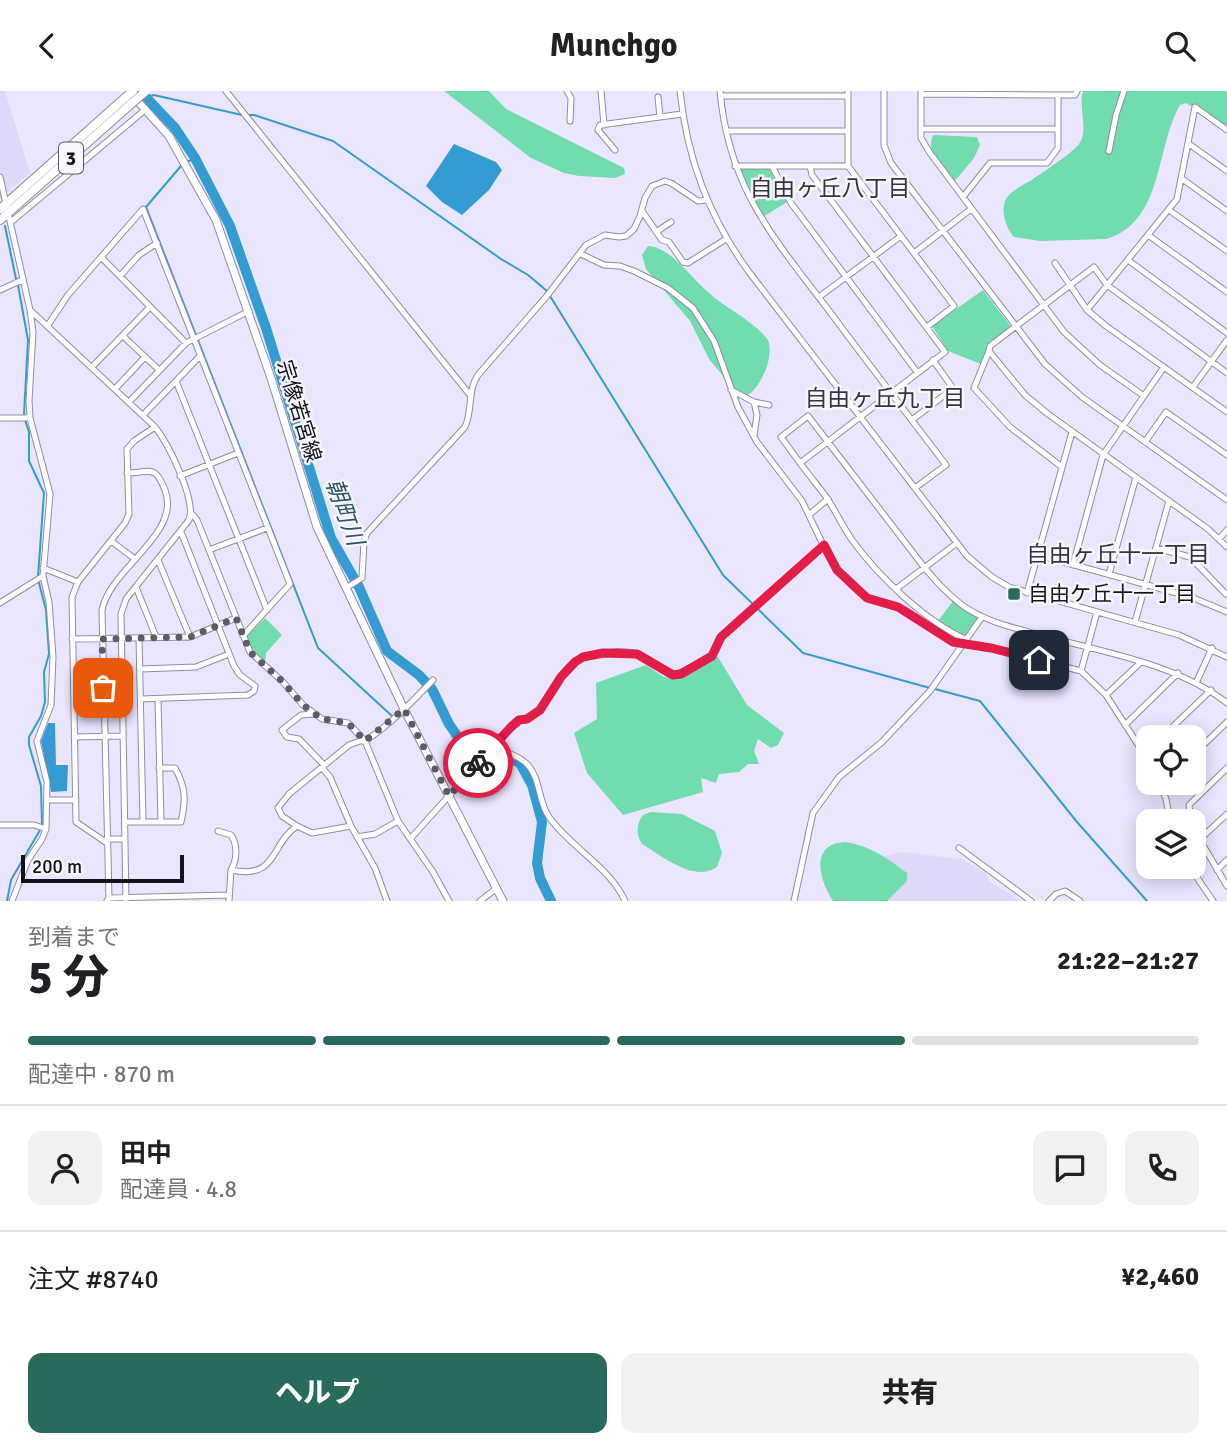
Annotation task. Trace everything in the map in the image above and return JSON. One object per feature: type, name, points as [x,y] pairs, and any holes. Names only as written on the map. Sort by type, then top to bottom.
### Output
[{"type":"highway","name":"3","points":[[3,206],[129,96],[146,91]]},
{"type":"highway","name":"3","points":[[0,221],[10,217],[129,96]]},
{"type":"main road","name":"宗像若宮線","points":[[129,96],[146,110],[169,136],[216,220],[249,311],[317,527],[404,709],[503,901]]},
{"type":"street","points":[[226,91],[470,395]]},
{"type":"street","points":[[567,91],[571,99],[570,121]]},
{"type":"street","points":[[601,91],[604,125]]},
{"type":"street","points":[[680,91],[690,155],[706,200],[726,239],[972,561],[992,577],[1027,593],[1194,640],[1227,657]]},
{"type":"street","points":[[884,91],[886,154],[1045,364],[1061,380],[1227,500]]},
{"type":"street","points":[[1077,91],[1075,95],[921,93],[923,144],[1064,332],[1080,348],[1144,396]]},
{"type":"street","points":[[1108,151],[1124,91]]},
{"type":"street","points":[[915,488],[946,465],[760,219],[735,166],[720,93],[848,93],[848,166],[954,306],[927,327]]},
{"type":"street","points":[[963,197],[990,163],[1047,163],[1058,149],[1058,95]]},
{"type":"street","points":[[658,97],[660,117]]},
{"type":"street","points":[[1087,310],[1177,199],[1195,107],[1227,130]]},
{"type":"street","points":[[10,217],[146,110]]},
{"type":"street","points":[[615,150],[598,130],[600,125],[682,114]]},
{"type":"street","points":[[921,129],[1058,129]]},
{"type":"street","points":[[726,131],[848,131]]},
{"type":"street","points":[[1189,143],[1227,171]]},
{"type":"street","points":[[735,166],[848,166]]},
{"type":"street","points":[[772,166],[791,203],[917,372]]},
{"type":"street","points":[[800,463],[945,352],[813,175],[810,166]]},
{"type":"street","points":[[0,177],[3,206],[10,217],[33,332],[30,418],[50,494],[43,576],[54,636],[51,705],[37,741],[47,782],[46,829],[28,860],[12,901]]},
{"type":"street","points":[[1181,178],[1227,211]]},
{"type":"street","points":[[345,589],[362,577],[367,533],[465,427],[473,382],[586,245],[605,235],[626,236],[634,229],[652,186],[665,181],[698,201],[706,200]]},
{"type":"street","points":[[48,325],[68,295],[143,209],[290,584],[243,636]]},
{"type":"street","points":[[914,253],[971,209]]},
{"type":"street","points":[[1169,210],[1227,251]]},
{"type":"street","points":[[642,211],[662,240],[669,242],[683,262],[688,263],[726,239]]},
{"type":"street","points":[[656,232],[671,222]]},
{"type":"street","points":[[1148,235],[1227,292]]},
{"type":"street","points":[[819,297],[901,236]]},
{"type":"street","points":[[120,276],[139,255],[157,243]]},
{"type":"street","points":[[581,254],[604,265],[620,266],[634,271],[681,297],[693,308],[714,341],[731,390],[754,435],[810,514],[837,570],[867,598],[898,607],[944,638],[1081,671],[1106,695],[1136,739]]},
{"type":"street","points":[[101,257],[186,343]]},
{"type":"street","points":[[1128,260],[1227,333]]},
{"type":"street","points":[[1055,263],[1087,310],[1227,412]]},
{"type":"street","points":[[1062,467],[1010,428],[974,388],[990,346],[1094,267],[1107,285],[1227,373]]},
{"type":"street","points":[[0,290],[22,280]]},
{"type":"street","points":[[92,367],[150,307]]},
{"type":"street","points":[[30,310],[155,427],[169,448],[190,500],[192,514],[197,520],[250,652],[314,714],[322,719],[348,723],[365,741],[398,821],[449,901]]},
{"type":"street","points":[[129,402],[186,343],[249,311]]},
{"type":"street","points":[[122,336],[159,370]]},
{"type":"street","points":[[1193,387],[1227,340]]},
{"type":"street","points":[[989,351],[1025,395],[1227,547]]},
{"type":"street","points":[[143,415],[200,356]]},
{"type":"street","points":[[115,389],[145,357]]},
{"type":"street","points":[[912,420],[951,390],[952,387],[933,361]]},
{"type":"street","points":[[1073,565],[1103,455],[1164,367]]},
{"type":"street","points":[[176,381],[267,610]]},
{"type":"street","points":[[731,390],[754,402],[769,405]]},
{"type":"street","points":[[754,402],[757,415],[754,435]]},
{"type":"street","points":[[1145,442],[1166,412],[1227,455]]},
{"type":"street","points":[[966,642],[896,589],[863,554],[828,499],[781,437],[808,416],[924,567],[943,589],[963,606],[996,623],[1178,673],[1210,690],[1227,703]]},
{"type":"street","points":[[0,418],[30,418]]},
{"type":"street","points":[[125,839],[107,841],[76,822],[72,597],[78,582],[129,514],[126,455],[129,445],[155,427]]},
{"type":"street","points":[[1027,593],[1072,432]]},
{"type":"street","points":[[180,476],[238,453]]},
{"type":"street","points":[[127,473],[154,472],[159,475],[168,499],[166,520],[106,597],[102,610],[108,900],[229,898],[231,870],[236,862],[234,839],[231,835],[218,831]]},
{"type":"street","points":[[1109,574],[1136,477]]},
{"type":"street","points":[[810,514],[828,499]]},
{"type":"street","points":[[1135,622],[1169,501]]},
{"type":"street","points":[[126,899],[121,614],[126,599],[181,532],[192,514]]},
{"type":"street","points":[[209,550],[267,528]]},
{"type":"street","points":[[1219,539],[1227,530]]},
{"type":"street","points":[[141,699],[252,693],[255,686],[240,675],[229,654],[181,532]]},
{"type":"street","points":[[111,541],[135,559]]},
{"type":"street","points":[[896,589],[957,543]]},
{"type":"street","points":[[411,838],[519,720],[527,719],[540,710],[561,677],[575,662],[583,657],[603,653],[637,654],[673,675],[681,674],[712,656],[721,637],[824,545]]},
{"type":"street","points":[[1156,548],[1190,557],[1226,593],[1219,607]]},
{"type":"street","points":[[1038,555],[1219,607],[1227,612]]},
{"type":"street","points":[[158,560],[190,637]]},
{"type":"street","points":[[43,568],[78,582]]},
{"type":"street","points":[[0,603],[43,576]]},
{"type":"street","points":[[136,587],[156,637]]},
{"type":"street","points":[[1081,671],[1097,612]]},
{"type":"street","points":[[794,901],[813,813],[839,777],[882,742],[930,691],[982,617]]},
{"type":"street","points":[[72,639],[190,637],[236,618]]},
{"type":"street","points":[[139,638],[143,822]]},
{"type":"street","points":[[1196,683],[1212,648]]},
{"type":"street","points":[[140,669],[196,667],[229,654]]},
{"type":"street","points":[[1106,695],[1140,663]]},
{"type":"street","points":[[1125,725],[1178,673]]},
{"type":"street","points":[[351,826],[312,834],[282,817],[278,808],[289,794],[349,745],[360,740],[365,741],[404,709],[433,680]]},
{"type":"street","points":[[1174,725],[1210,690]]},
{"type":"street","points":[[158,699],[161,822]]},
{"type":"street","points":[[314,714],[301,715],[282,730],[287,737],[299,739],[330,777],[351,826],[375,868],[387,901]]},
{"type":"street","points":[[1206,742],[1227,722]]},
{"type":"street","points":[[74,737],[123,736]]},
{"type":"street","points":[[491,748],[518,756],[527,765],[535,775],[547,816],[608,877],[625,901]]},
{"type":"street","points":[[125,822],[181,822],[185,792],[175,768],[159,768]]},
{"type":"street","points":[[1190,809],[1189,805],[1227,768]]},
{"type":"street","points":[[47,800],[76,800]]},
{"type":"street","points":[[1206,834],[1227,814]]},
{"type":"street","points":[[357,837],[374,834],[398,821]]},
{"type":"street","points":[[0,825],[34,825],[46,829]]},
{"type":"street","points":[[231,870],[248,871],[265,867],[281,847],[285,834],[297,826]]},
{"type":"street","points":[[959,848],[1031,901]]},
{"type":"street","points":[[1206,852],[1227,886]]},
{"type":"street","points":[[1217,870],[1227,860]]},
{"type":"street","points":[[1198,879],[1213,901]]},
{"type":"street","points":[[480,901],[497,888]]},
{"type":"street","points":[[1049,901],[1056,894],[1065,891],[1072,893],[1080,901]]},
{"type":"shaded area","points":[[0,91],[5,91],[30,173],[0,198]]},
{"type":"shaded area","points":[[901,852],[962,859],[987,874],[989,881],[1021,901],[860,901],[870,860]]},
{"type":"green space","points":[[444,91],[489,91],[506,109],[624,168],[625,174],[615,178],[579,176],[564,173],[531,158]]},
{"type":"green space","points":[[1083,91],[1227,91],[1227,132],[1186,103],[1180,105],[1172,122],[1148,200],[1139,217],[1125,230],[1106,239],[1040,241],[1014,237],[1004,217],[1005,201],[1013,192],[1079,144],[1083,132]]},
{"type":"green space","points":[[933,135],[977,137],[980,145],[974,158],[954,182],[933,154]]},
{"type":"green space","points":[[740,168],[769,168],[787,202],[763,217]]},
{"type":"green space","points":[[648,246],[673,257],[708,292],[755,326],[768,340],[766,370],[758,385],[748,395],[738,394],[709,359],[690,321],[646,269],[642,255]]},
{"type":"green space","points":[[983,290],[1012,328],[989,345],[981,364],[948,351],[932,326]]},
{"type":"green space","points":[[953,601],[978,617],[967,637],[938,621]]},
{"type":"green space","points":[[265,618],[282,635],[266,653],[265,664],[251,647],[247,636]]},
{"type":"green space","points":[[718,657],[747,705],[784,733],[778,745],[771,748],[758,739],[754,751],[759,764],[748,764],[739,772],[719,774],[716,783],[701,778],[703,792],[623,815],[587,773],[574,733],[597,719],[596,683],[646,665],[664,677],[678,679],[694,664]]},
{"type":"green space","points":[[651,812],[682,814],[715,831],[722,853],[717,867],[708,871],[688,870],[642,844],[638,833],[639,822],[643,815]]},
{"type":"green space","points":[[846,842],[886,858],[907,873],[907,881],[887,901],[833,901],[824,883],[820,864],[826,849]]},
{"type":"water","points":[[454,144],[496,162],[502,170],[489,190],[462,215],[442,202],[426,186]]},
{"type":"water","points":[[48,723],[55,723],[56,765],[68,765],[67,791],[51,792],[41,741]]},
{"type":"waterway","name":"朝町川","points":[[140,91],[175,128],[195,158],[230,226],[266,328],[331,538],[359,587],[387,651],[419,675],[432,689],[458,737],[468,746],[520,763],[532,785],[542,822],[537,863],[540,878],[551,901]]},
{"type":"waterway","points":[[147,97],[154,95],[242,115]]},
{"type":"waterway","points":[[247,115],[333,141],[501,259],[528,275],[547,291]]},
{"type":"waterway","points":[[185,163],[195,158]]},
{"type":"waterway","points":[[181,166],[146,207],[318,648],[392,716]]},
{"type":"waterway","points":[[5,226],[16,279]]},
{"type":"waterway","points":[[18,285],[28,340],[24,414]]},
{"type":"waterway","points":[[550,296],[723,575],[803,653],[930,688]]},
{"type":"waterway","points":[[25,420],[29,432],[29,461],[44,493],[38,577]]},
{"type":"waterway","points":[[39,583],[46,610],[49,654],[44,672],[45,702],[41,716],[29,737],[29,745],[41,786],[42,825]]},
{"type":"waterway","points":[[935,689],[980,701],[1077,822],[1147,901]]},
{"type":"waterway","points":[[7,901],[11,880],[40,830]]},
{"type":"way so far","points":[[103,688],[102,639],[190,637],[236,618],[250,652],[282,681],[303,705],[322,719],[348,723],[365,741],[404,709],[449,796],[478,763]]},
{"type":"place","name":"自由ケ丘十一丁目","points":[[1014,594]]},
{"type":"district","name":"自由ヶ丘八丁目","points":[[830,188]]},
{"type":"district","name":"自由ヶ丘九丁目","points":[[885,398]]},
{"type":"district","name":"自由ヶ丘十一丁目","points":[[1118,554]]},
{"type":"route","points":[[478,763],[519,720],[527,719],[540,710],[561,677],[583,657],[629,652],[645,657],[673,675],[681,674],[712,656],[721,637],[736,622],[824,545],[837,570],[867,598],[912,614],[953,642],[1039,660]]}]
